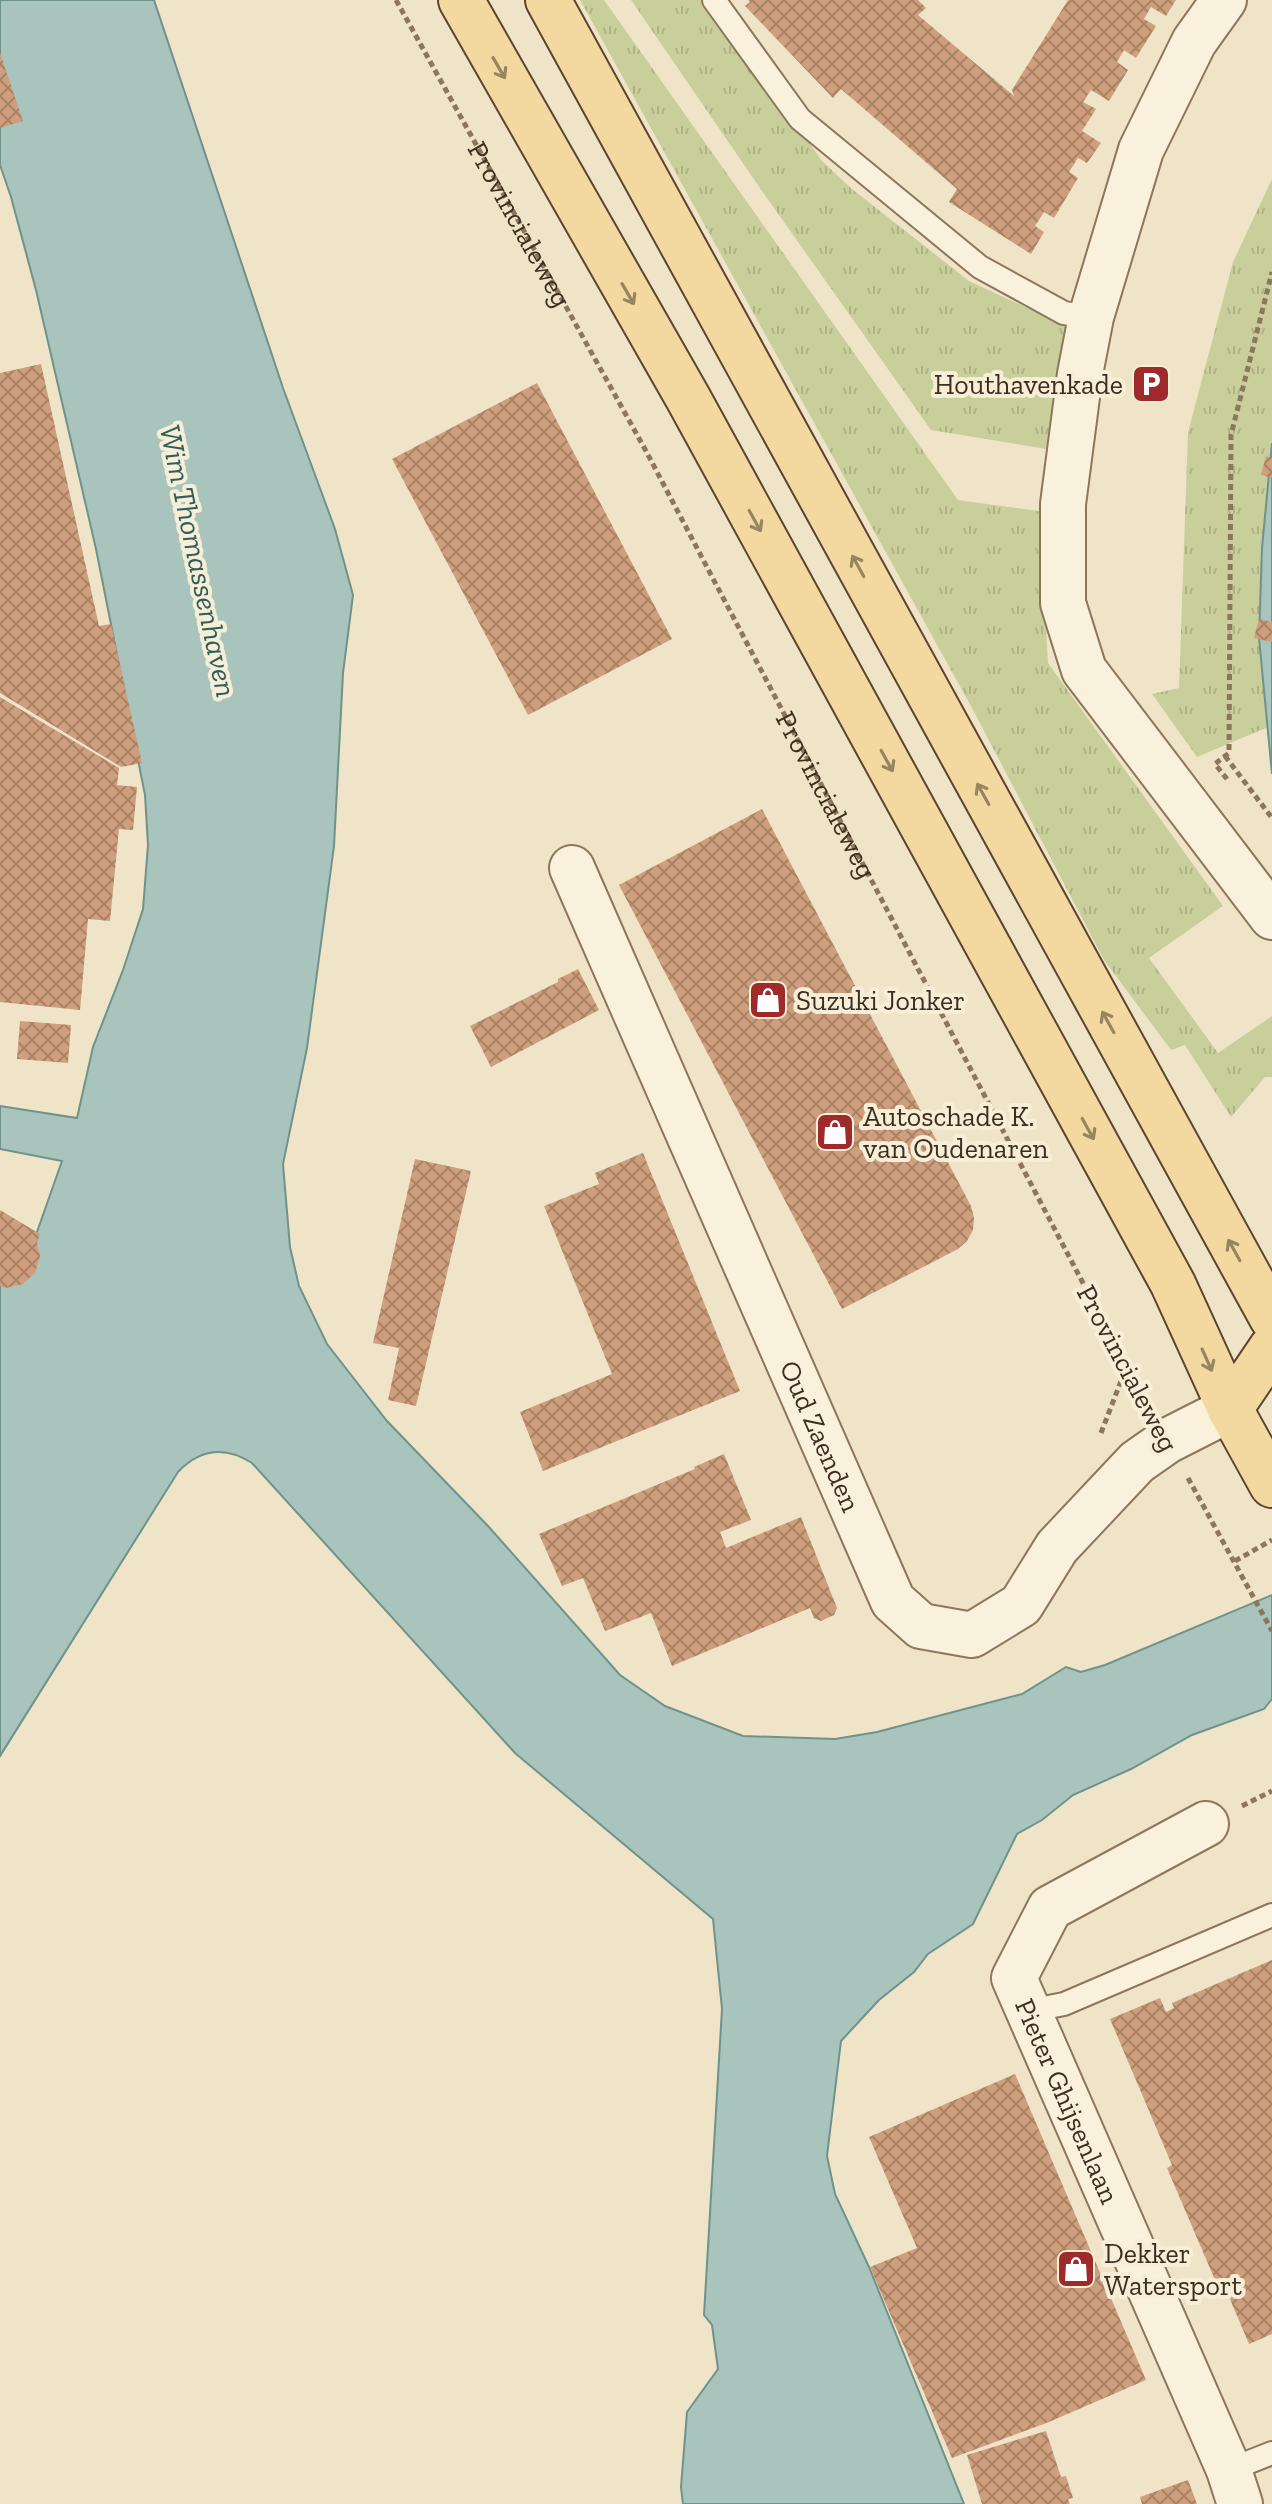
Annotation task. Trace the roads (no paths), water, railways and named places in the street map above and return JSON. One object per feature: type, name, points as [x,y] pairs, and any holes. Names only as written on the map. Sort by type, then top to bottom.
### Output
[{"type":"main road","name":"Provincialeweg","points":[[461,0],[688,398],[1173,1284],[1230,1409],[1272,1485]]},
{"type":"main road","points":[[548,0],[1272,1318]]},
{"type":"main road","points":[[1230,1409],[1272,1347]]},
{"type":"main road","points":[[1230,1409],[1272,1404]]},
{"type":"street","points":[[1224,0],[1194,42],[1141,150],[1091,317],[1080,374],[1063,504],[1063,603],[1084,670],[1272,917]]},
{"type":"street","name":"Oud Zaenden","points":[[572,868],[893,1601],[921,1626],[972,1635],[1021,1605],[1057,1547],[1137,1462],[1167,1441],[1230,1409]]},
{"type":"street","name":"Pieter Ghijsenlaan","points":[[1206,1824],[1050,1908],[1014,1978],[1235,2487]]},
{"type":"lane","points":[[714,0],[800,119],[980,267],[1064,313],[1091,317]]},
{"type":"lane","points":[[1028,2011],[1064,2004],[1272,1915]]},
{"type":"lane","points":[[1235,2487],[1272,2453]]},
{"type":"water","name":"Wim Thomassenhaven","points":[[0,0],[154,0],[283,388],[335,529],[353,595],[343,673],[334,846],[307,1048],[283,1164],[290,1247],[299,1286],[327,1344],[387,1421],[488,1526],[620,1675],[665,1706],[743,1736],[835,1739],[877,1732],[1022,1694],[1066,1667],[1081,1672],[1105,1665],[1272,1595],[1272,1699],[1264,1709],[1192,1735],[1131,1769],[1073,1795],[1042,1820],[1017,1834],[973,1924],[928,1954],[914,1972],[879,2000],[841,2041],[827,2156],[835,2194],[869,2267],[964,2504],[683,2504],[681,2487],[687,2412],[718,2369],[712,2325],[704,2315],[722,2009],[713,1919],[515,1753],[252,1463],[232,1454],[213,1452],[195,1458],[178,1472],[0,1756],[0,1228],[32,1246],[62,1161],[0,1149],[0,1106],[77,1118],[93,1047],[143,909],[148,845],[145,795],[96,549],[36,290],[0,165]]},
{"type":"water","points":[[1272,443],[1272,774],[1259,638],[1262,548]]},
{"type":"place","name":"Houthavenkade","points":[[1151,384]]},
{"type":"place","name":"Suzuki Jonker","points":[[768,1000]]},
{"type":"place","name":"Autoschade K. van Oudenaren","points":[[835,1132]]},
{"type":"place","name":"Dekker Watersport","points":[[1076,2269]]}]
